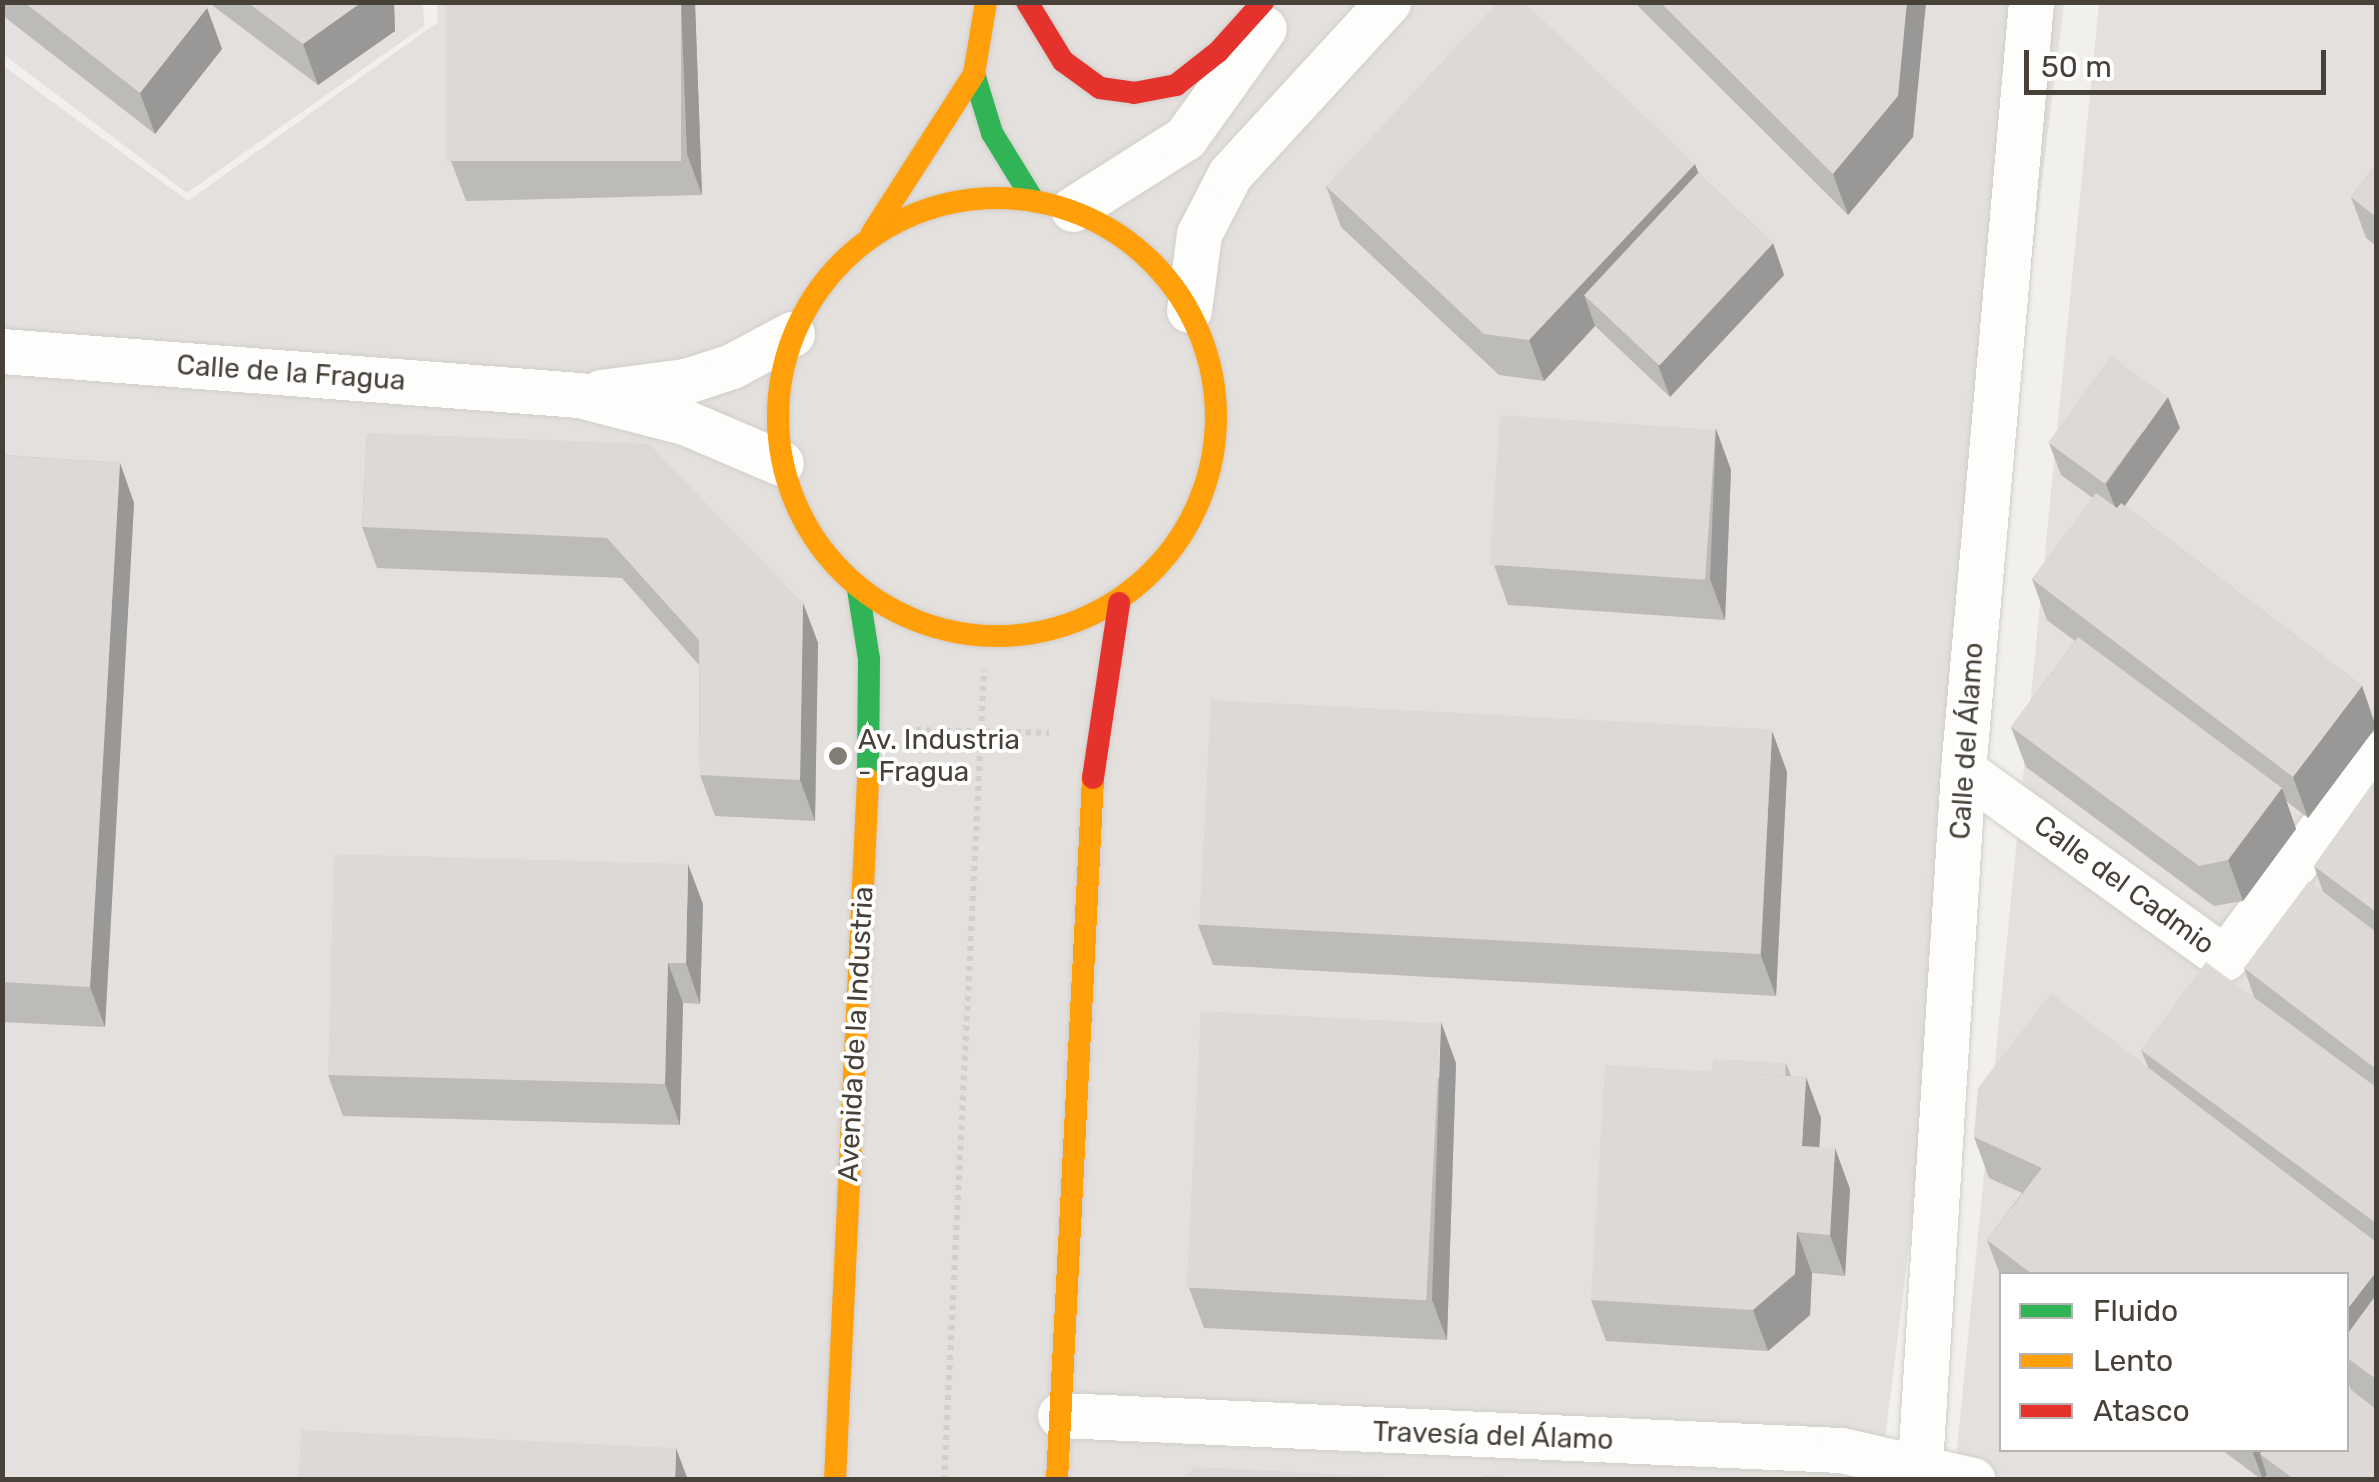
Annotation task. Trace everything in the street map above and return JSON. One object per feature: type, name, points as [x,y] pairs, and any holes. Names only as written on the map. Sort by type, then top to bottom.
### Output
[{"type":"street","points":[[986,2],[974,74],[870,236],[824,279],[792,334],[777,398],[781,463],[809,533],[858,589],[918,624],[986,638],[1055,631],[1118,603],[1172,553],[1202,500],[1218,416],[1188,310],[1199,234],[1230,174],[1388,2]]},
{"type":"street","points":[[1027,2],[1064,60],[1100,88],[1134,93],[1176,85],[1218,52],[1264,2]]},
{"type":"street","points":[[1053,204],[1185,138],[1283,2]]},
{"type":"street","name":"Calle del Álamo","points":[[1922,1474],[1963,770],[2031,2]]},
{"type":"street","points":[[974,74],[992,133],[1053,204]]},
{"type":"street","points":[[870,236],[939,205],[976,197],[1053,204],[1126,238],[1188,310]]},
{"type":"street","name":"Calle de la Fragua","points":[[579,395],[686,382],[732,366],[792,334]]},
{"type":"street","name":"Calle de la Fragua","points":[[2,351],[579,395],[688,423],[781,463]]},
{"type":"street","name":"Avenida de la Industria","points":[[835,1480],[870,728],[869,658],[858,589]]},
{"type":"street","points":[[1057,1480],[1096,734],[1118,603]]},
{"type":"street","name":"Calle del Cadmio","points":[[1963,770],[2224,958],[2376,755]]},
{"type":"street","name":"Travesía del Álamo","points":[[1060,1416],[1840,1450],[1922,1474],[1973,1480]]},
{"type":"path","points":[[944,1480],[984,670]]},
{"type":"path","points":[[870,728],[1096,734]]},
{"type":"shaded area","points":[[2,3],[423,3],[424,26],[187,193],[3,54]]},
{"type":"shaded area","points":[[437,3],[2064,3],[1880,1479],[3,1479],[2,65],[188,201],[438,22]]},
{"type":"shaded area","points":[[2099,3],[2376,3],[2376,1479],[1954,1480]]},
{"type":"building","points":[[24,2],[200,2],[207,8],[140,93]]},
{"type":"building","points":[[247,2],[362,2],[303,44]]},
{"type":"building","points":[[446,2],[681,2],[681,161],[446,161]]},
{"type":"building","points":[[1498,2],[1524,2],[1695,164],[1529,340],[1484,334],[1326,186]]},
{"type":"building","points":[[1660,2],[1907,2],[1898,96],[1833,174]]},
{"type":"building","points":[[2376,164],[2376,217],[2351,197]]},
{"type":"building","points":[[1698,173],[1773,243],[1659,365],[1584,295]]},
{"type":"building","points":[[2111,356],[2168,397],[2105,484],[2048,443]]},
{"type":"building","points":[[1500,415],[1715,430],[1705,580],[1490,565]]},
{"type":"building","points":[[367,433],[649,444],[803,603],[800,780],[700,775],[699,640],[607,538],[362,527]]},
{"type":"building","points":[[2,455],[120,463],[90,987],[2,982]]},
{"type":"building","points":[[2096,493],[2117,508],[2121,503],[2362,686],[2293,777],[2032,579]]},
{"type":"building","points":[[2078,637],[2282,788],[2228,860],[2199,866],[2011,727]]},
{"type":"building","points":[[1211,700],[1772,729],[1760,954],[1199,925]]},
{"type":"building","points":[[2376,779],[2376,912],[2314,866]]},
{"type":"building","points":[[334,854],[688,864],[686,963],[668,963],[665,1084],[328,1075]]},
{"type":"building","points":[[2309,881],[2376,932],[2376,1069],[2244,968]]},
{"type":"building","points":[[2206,962],[2376,1087],[2376,1223],[2141,1050]]},
{"type":"building","points":[[2051,993],[2376,1242],[2376,1272],[2349,1307],[2349,1272],[2029,1272],[1987,1240],[2042,1168],[1974,1137],[1978,1088]]},
{"type":"building","points":[[1201,1011],[1441,1024],[1426,1300],[1187,1288]]},
{"type":"building","points":[[1713,1059],[1786,1063],[1785,1076],[1712,1072]]},
{"type":"building","points":[[1605,1065],[1806,1077],[1802,1146],[1835,1148],[1830,1235],[1797,1232],[1795,1274],[1753,1310],[1591,1300]]},
{"type":"building","points":[[2376,1295],[2376,1379],[2349,1359],[2349,1332]]},
{"type":"building","points":[[2349,1388],[2376,1409],[2376,1480],[2295,1480],[2260,1454],[2349,1452]]},
{"type":"building","points":[[301,1430],[676,1448],[675,1480],[299,1478]]},
{"type":"building","points":[[1194,1467],[1411,1478],[1411,1480],[1182,1480]]},
{"type":"building","points":[[1483,1475],[1559,1480],[1482,1480]]},
{"type":"traffic: fast","points":[[974,74],[992,133],[1032,198]]},
{"type":"traffic: fast","points":[[858,589],[869,659],[868,779]]},
{"type":"traffic: slow","points":[[872,233],[974,74],[986,2]]},
{"type":"traffic: slow","points":[[997,198],[1040,202],[1081,214],[1119,235],[1152,262],[1179,295],[1200,333],[1212,374],[1216,417],[1212,460],[1200,501],[1179,539],[1152,572],[1119,599],[1081,620],[1040,632],[997,636],[954,632],[913,620],[875,599],[842,572],[815,539],[794,501],[782,460],[778,417],[782,374],[794,333],[815,295],[842,262],[875,235],[913,214],[954,202],[997,198]]},
{"type":"traffic: slow","points":[[1057,1480],[1093,778]]},
{"type":"traffic: slow","points":[[835,1480],[868,779]]},
{"type":"traffic: jam","points":[[1027,2],[1063,61],[1100,88],[1134,93],[1176,85],[1218,52],[1263,2]]},
{"type":"traffic: jam","points":[[1093,778],[1119,603]]},
{"type":"place","name":"Av. Industria - Fragua","points":[[838,756]]}]
